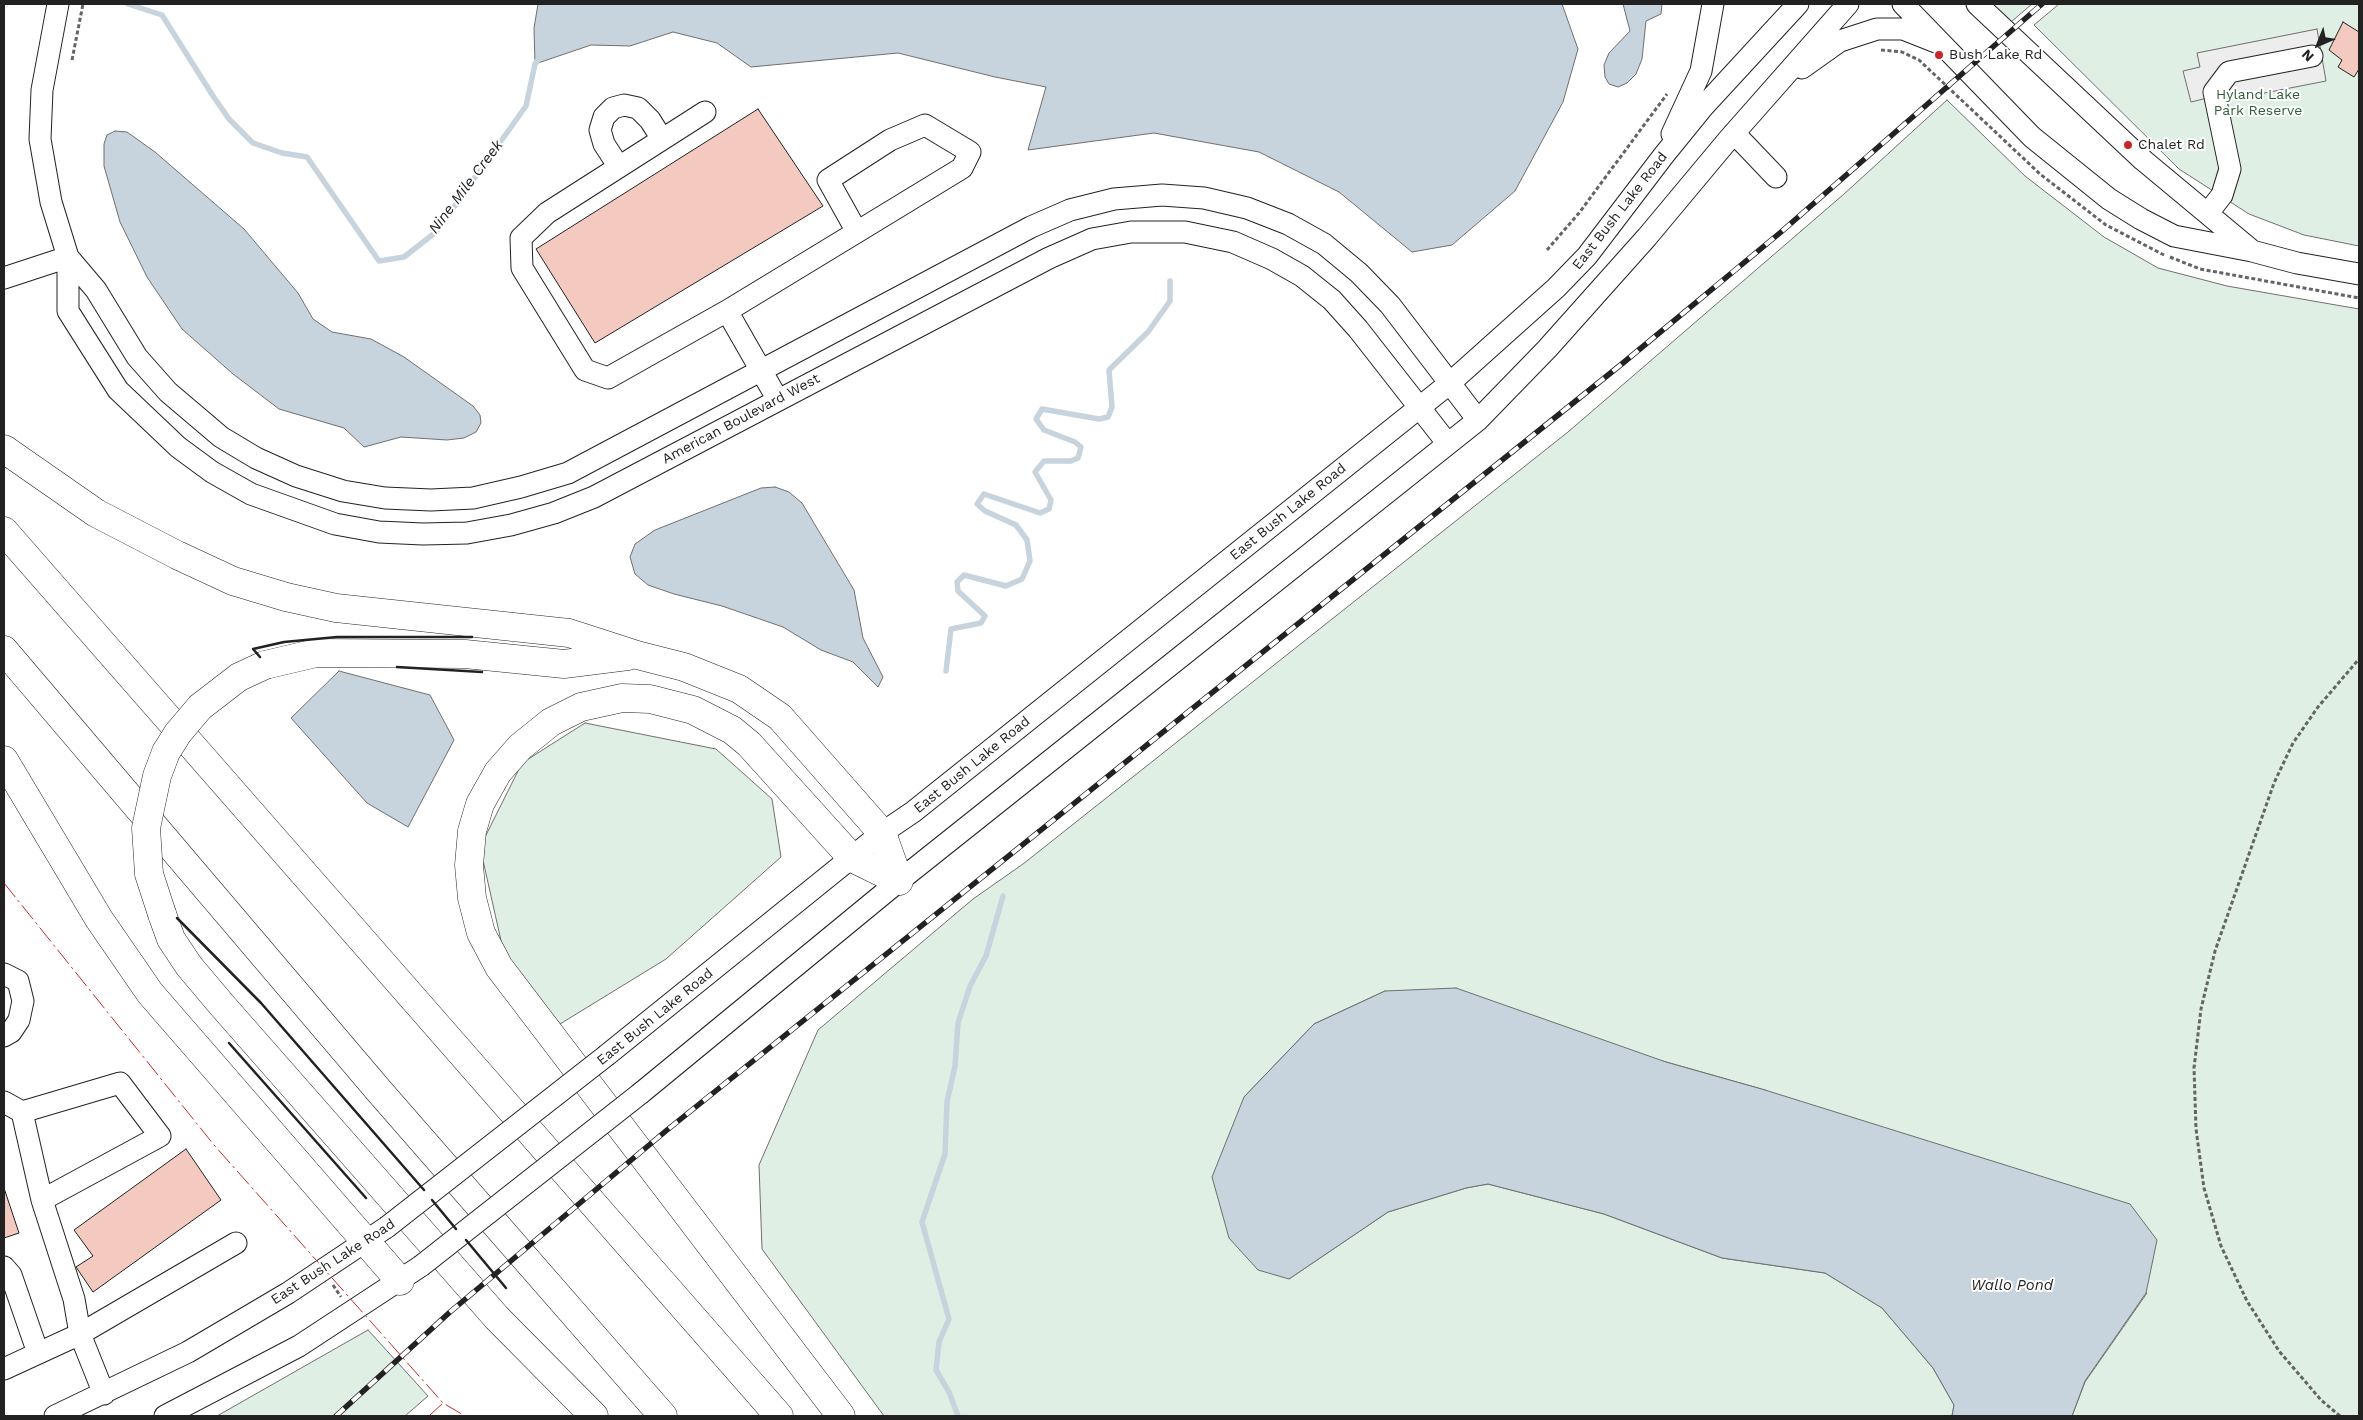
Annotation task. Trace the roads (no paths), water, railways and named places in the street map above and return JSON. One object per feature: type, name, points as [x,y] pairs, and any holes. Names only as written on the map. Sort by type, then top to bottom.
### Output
[{"type":"highway","points":[[4,449],[96,513],[177,555],[233,581],[286,597],[336,608],[569,633],[637,655],[684,667],[739,689],[780,718],[882,834],[899,881]]},
{"type":"highway","points":[[4,531],[778,1416]]},
{"type":"highway","points":[[4,650],[380,1092],[663,1416]]},
{"type":"highway","points":[[594,1416],[496,1318],[190,966],[176,946],[162,914],[149,874],[146,828],[150,803],[163,760],[178,733],[200,707],[239,677],[265,665],[316,653],[465,654],[564,664],[637,655]]},
{"type":"highway","points":[[841,1416],[499,967],[481,933],[472,898],[469,864],[472,830],[480,804],[498,772],[520,747],[550,722],[581,707],[622,698],[671,703],[713,718],[750,744],[852,858],[899,881]]},
{"type":"highway","points":[[4,760],[99,919],[150,993],[376,1234],[411,1274]]},
{"type":"street","name":"American Boulevard West","points":[[58,4],[49,42],[42,90],[40,139],[51,202],[68,257],[68,311],[118,390],[178,447],[212,472],[251,494],[335,524],[379,532],[422,534],[467,533],[511,525],[554,513],[594,497],[1049,258],[1092,239],[1131,232],[1185,232],[1233,242],[1272,259],[1302,276],[1332,300],[1358,329],[1448,444]]},
{"type":"street","points":[[1664,155],[1701,71],[1713,4]]},
{"type":"street","name":"East Bush Lake Road","points":[[55,1416],[104,1394],[213,1337],[288,1293],[376,1234],[607,1055],[1450,383],[1556,288],[1587,256],[1703,107],[1798,4]]},
{"type":"street","points":[[165,1416],[299,1346],[411,1274],[641,1093],[899,881],[1478,420],[1578,315],[1647,237],[1771,90],[1848,4]]},
{"type":"street","points":[[1903,4],[2032,137],[2109,199],[2141,219],[2174,236],[2252,250],[2297,263],[2359,274]]},
{"type":"street","points":[[1977,4],[2143,160],[2252,250]]},
{"type":"street","points":[[1771,90],[1840,41],[1877,29],[1902,29],[1944,45]]},
{"type":"street","points":[[2208,213],[2222,195],[2230,169],[2214,92],[2229,72],[2312,56]]},
{"type":"street","points":[[620,167],[604,144],[600,130],[604,116],[613,108],[624,105],[638,108],[650,120],[662,139]]},
{"type":"street","points":[[705,112],[547,213],[521,238],[522,268],[585,370],[608,378],[727,311],[857,232],[962,168],[970,152],[925,125],[890,140],[828,180],[857,232]]},
{"type":"street","points":[[1734,133],[1776,177]]},
{"type":"street","name":"American Boulevard West","points":[[68,257],[96,290],[137,357],[168,392],[220,437],[256,458],[296,476],[344,490],[385,498],[473,498],[568,473],[1031,227],[1070,210],[1114,199],[1162,195],[1204,198],[1248,208],[1288,224],[1324,244],[1359,272],[1390,305],[1478,420]]},
{"type":"street","points":[[4,278],[68,257]]},
{"type":"street","points":[[727,311],[778,400]]},
{"type":"street","points":[[4,974],[18,981],[23,1001],[19,1020],[11,1032],[4,1036]]},
{"type":"street","points":[[4,1102],[22,1112],[120,1083],[160,1136],[42,1200]]},
{"type":"street","points":[[22,1112],[42,1200],[74,1299],[80,1334],[104,1394]]},
{"type":"street","points":[[4,1369],[80,1334],[236,1243]]},
{"type":"street","points":[[4,1267],[12,1275],[38,1353]]},
{"type":"water","points":[[538,4],[1562,4],[1578,49],[1563,102],[1515,191],[1452,245],[1412,252],[1339,192],[1259,152],[1154,133],[1028,150],[1046,87],[995,77],[898,53],[751,67],[717,43],[673,32],[630,46],[591,45],[535,64],[534,28]]},
{"type":"water","points":[[1623,4],[1662,4],[1661,14],[1646,21],[1642,59],[1636,74],[1627,83],[1618,87],[1609,84],[1605,77],[1604,65],[1609,53],[1630,31]]},
{"type":"water","points":[[115,131],[127,132],[155,152],[244,229],[298,293],[313,319],[332,332],[371,339],[404,357],[473,406],[480,415],[481,423],[476,432],[464,438],[447,440],[401,437],[364,447],[344,428],[279,409],[233,374],[182,329],[147,277],[120,222],[104,166],[104,144],[107,135]]},
{"type":"water","points":[[775,487],[789,492],[802,503],[854,590],[863,638],[883,677],[878,687],[853,662],[821,650],[783,627],[722,606],[674,594],[648,585],[635,574],[630,557],[635,544],[655,530],[761,488]]},
{"type":"water","points":[[339,671],[430,695],[454,740],[408,827],[367,803],[291,718]]},
{"type":"water","name":"Wallo Pond","points":[[1456,988],[1666,1062],[1765,1090],[2130,1204],[2157,1240],[2146,1293],[2085,1381],[2072,1416],[1952,1416],[1954,1405],[1933,1368],[1882,1308],[1825,1273],[1722,1258],[1604,1214],[1488,1184],[1466,1188],[1388,1212],[1289,1279],[1258,1270],[1229,1238],[1212,1177],[1244,1097],[1314,1024],[1385,991]]},
{"type":"waterway","name":"Nine Mile Creek","points":[[128,4],[162,15],[229,119],[253,143],[282,153],[307,157],[379,261],[404,257],[436,232],[526,106],[535,64],[538,60]]},
{"type":"waterway","points":[[946,671],[951,629],[981,623],[985,616],[958,591],[957,582],[964,575],[1006,586],[1022,579],[1030,561],[1027,540],[1016,525],[985,511],[977,504],[984,494],[1040,513],[1049,509],[1051,500],[1035,472],[1044,461],[1071,461],[1078,458],[1081,447],[1075,442],[1044,430],[1036,419],[1042,409],[1099,419],[1108,417],[1112,407],[1109,370],[1148,332],[1170,301],[1170,281]]},
{"type":"waterway","points":[[958,1416],[949,1392],[936,1370],[939,1342],[949,1319],[922,1222],[945,1154],[947,1102],[955,1066],[958,1023],[970,986],[986,956],[1003,896]]},
{"type":"railway","points":[[336,1416],[450,1312],[667,1130],[1623,363],[1781,232],[2042,4]]},
{"type":"place","name":"Bush Lake Rd","points":[[1939,55]]},
{"type":"place","name":"Chalet Rd","points":[[2128,145]]},
{"type":"park label","name":"Hyland Lake Park Reserve","points":[[2258,104]]}]
